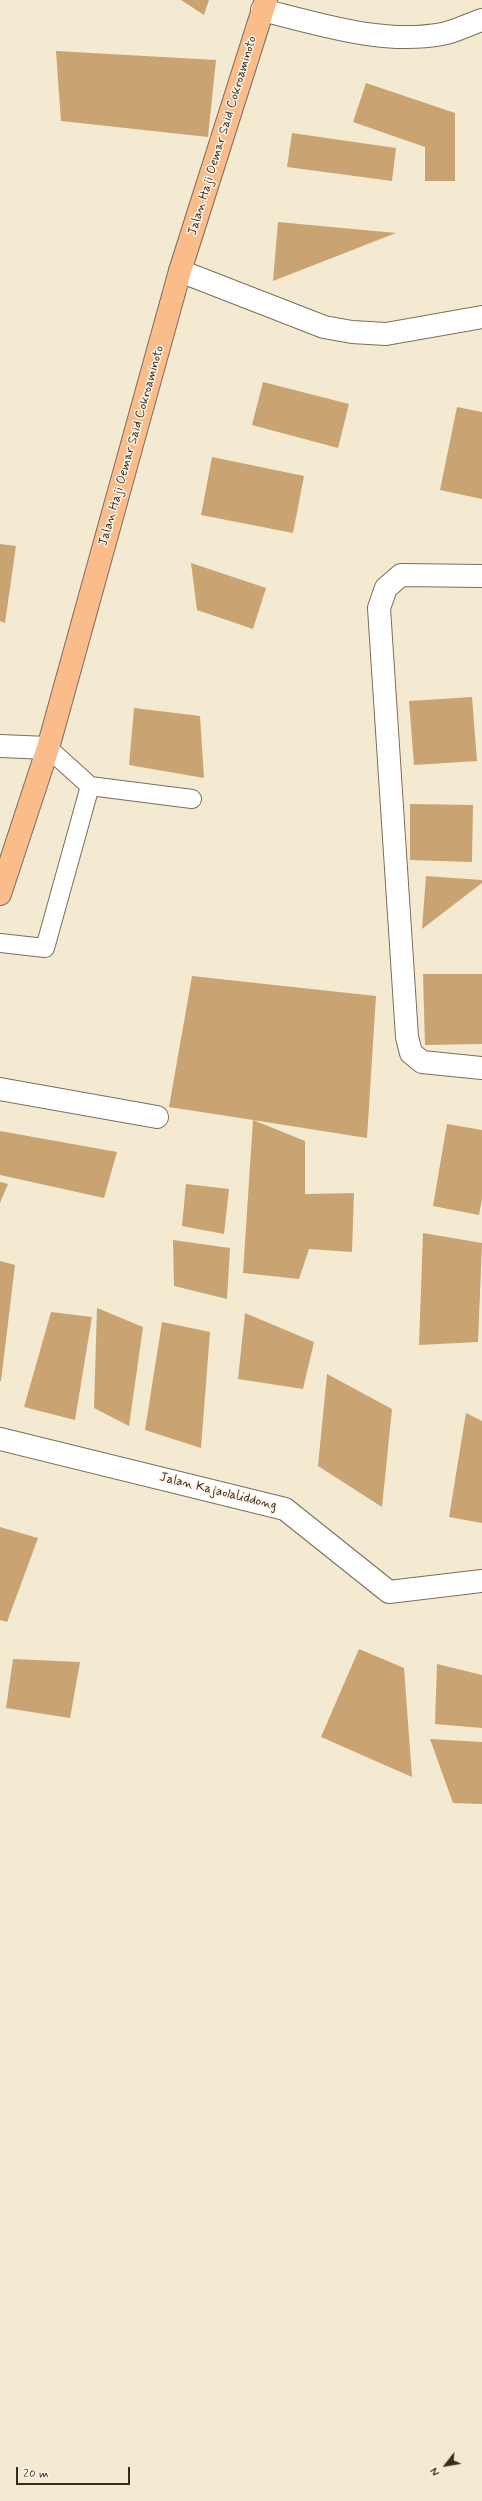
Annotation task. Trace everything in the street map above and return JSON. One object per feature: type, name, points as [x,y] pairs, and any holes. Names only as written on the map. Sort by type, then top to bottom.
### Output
[{"type":"highway","name":"Jalan Haji Oemar Said Cokroaminoto","points":[[0,894],[48,748],[180,271],[264,5]]},
{"type":"street","points":[[264,5],[334,28],[394,37],[442,34],[482,20]]},
{"type":"street","points":[[180,271],[324,327],[352,332],[386,334],[482,317]]},
{"type":"street","points":[[482,576],[401,574],[386,588],[379,608],[407,1037],[411,1053],[422,1062],[482,1068]]},
{"type":"street","points":[[0,746],[48,748]]},
{"type":"street","points":[[0,1089],[157,1117]]},
{"type":"street","name":"Jalan Kajaolaliddong","points":[[0,1439],[285,1508],[389,1592],[482,1581]]},
{"type":"lane","points":[[48,748],[90,786],[192,799]]},
{"type":"lane","points":[[0,943],[45,948],[90,786]]},
{"type":"building","points":[[181,0],[209,0],[204,15]]},
{"type":"building","points":[[56,51],[216,60],[208,137],[61,121]]},
{"type":"building","points":[[366,83],[455,113],[455,181],[425,181],[425,147],[353,122]]},
{"type":"building","points":[[292,133],[396,148],[392,181],[287,167]]},
{"type":"building","points":[[278,222],[396,233],[273,281]]},
{"type":"building","points":[[263,382],[349,404],[338,448],[252,425]]},
{"type":"building","points":[[457,407],[482,412],[482,499],[440,490]]},
{"type":"building","points":[[212,457],[304,476],[293,533],[201,515]]},
{"type":"building","points":[[0,544],[16,546],[5,623],[0,621]]},
{"type":"building","points":[[191,563],[266,588],[253,629],[197,610]]},
{"type":"building","points":[[472,697],[477,761],[414,765],[409,701]]},
{"type":"building","points":[[134,708],[200,716],[204,778],[129,765]]},
{"type":"building","points":[[410,804],[473,805],[472,862],[410,860]]},
{"type":"building","points":[[426,876],[482,880],[482,883],[422,929]]},
{"type":"building","points":[[423,974],[482,974],[482,1044],[425,1045]]},
{"type":"building","points":[[192,976],[376,996],[367,1138],[169,1107]]},
{"type":"building","points":[[253,1120],[305,1141],[305,1194],[354,1193],[352,1252],[309,1249],[299,1279],[243,1273]]},
{"type":"building","points":[[447,1124],[482,1130],[482,1199],[479,1215],[433,1206]]},
{"type":"building","points":[[0,1131],[117,1152],[104,1198],[0,1175]]},
{"type":"building","points":[[0,1182],[8,1184],[0,1203]]},
{"type":"building","points":[[186,1184],[229,1189],[224,1234],[182,1226]]},
{"type":"building","points":[[423,1233],[482,1243],[478,1342],[419,1345]]},
{"type":"building","points":[[173,1240],[230,1248],[227,1299],[174,1286]]},
{"type":"building","points":[[0,1261],[15,1265],[1,1381],[0,1381]]},
{"type":"building","points":[[97,1308],[143,1327],[129,1426],[94,1408]]},
{"type":"building","points":[[51,1312],[92,1317],[75,1420],[24,1407]]},
{"type":"building","points":[[245,1313],[314,1342],[303,1389],[238,1379]]},
{"type":"building","points":[[162,1322],[210,1332],[201,1448],[145,1430]]},
{"type":"building","points":[[327,1374],[392,1409],[382,1507],[318,1466]]},
{"type":"building","points":[[466,1413],[482,1421],[482,1523],[449,1517]]},
{"type":"building","points":[[0,1527],[38,1538],[7,1622],[0,1620]]},
{"type":"building","points":[[359,1649],[404,1668],[412,1777],[321,1737]]},
{"type":"building","points":[[13,1659],[80,1662],[70,1718],[6,1708]]},
{"type":"building","points":[[437,1664],[482,1675],[482,1728],[435,1724]]},
{"type":"building","points":[[430,1739],[482,1742],[482,1804],[453,1803]]}]
